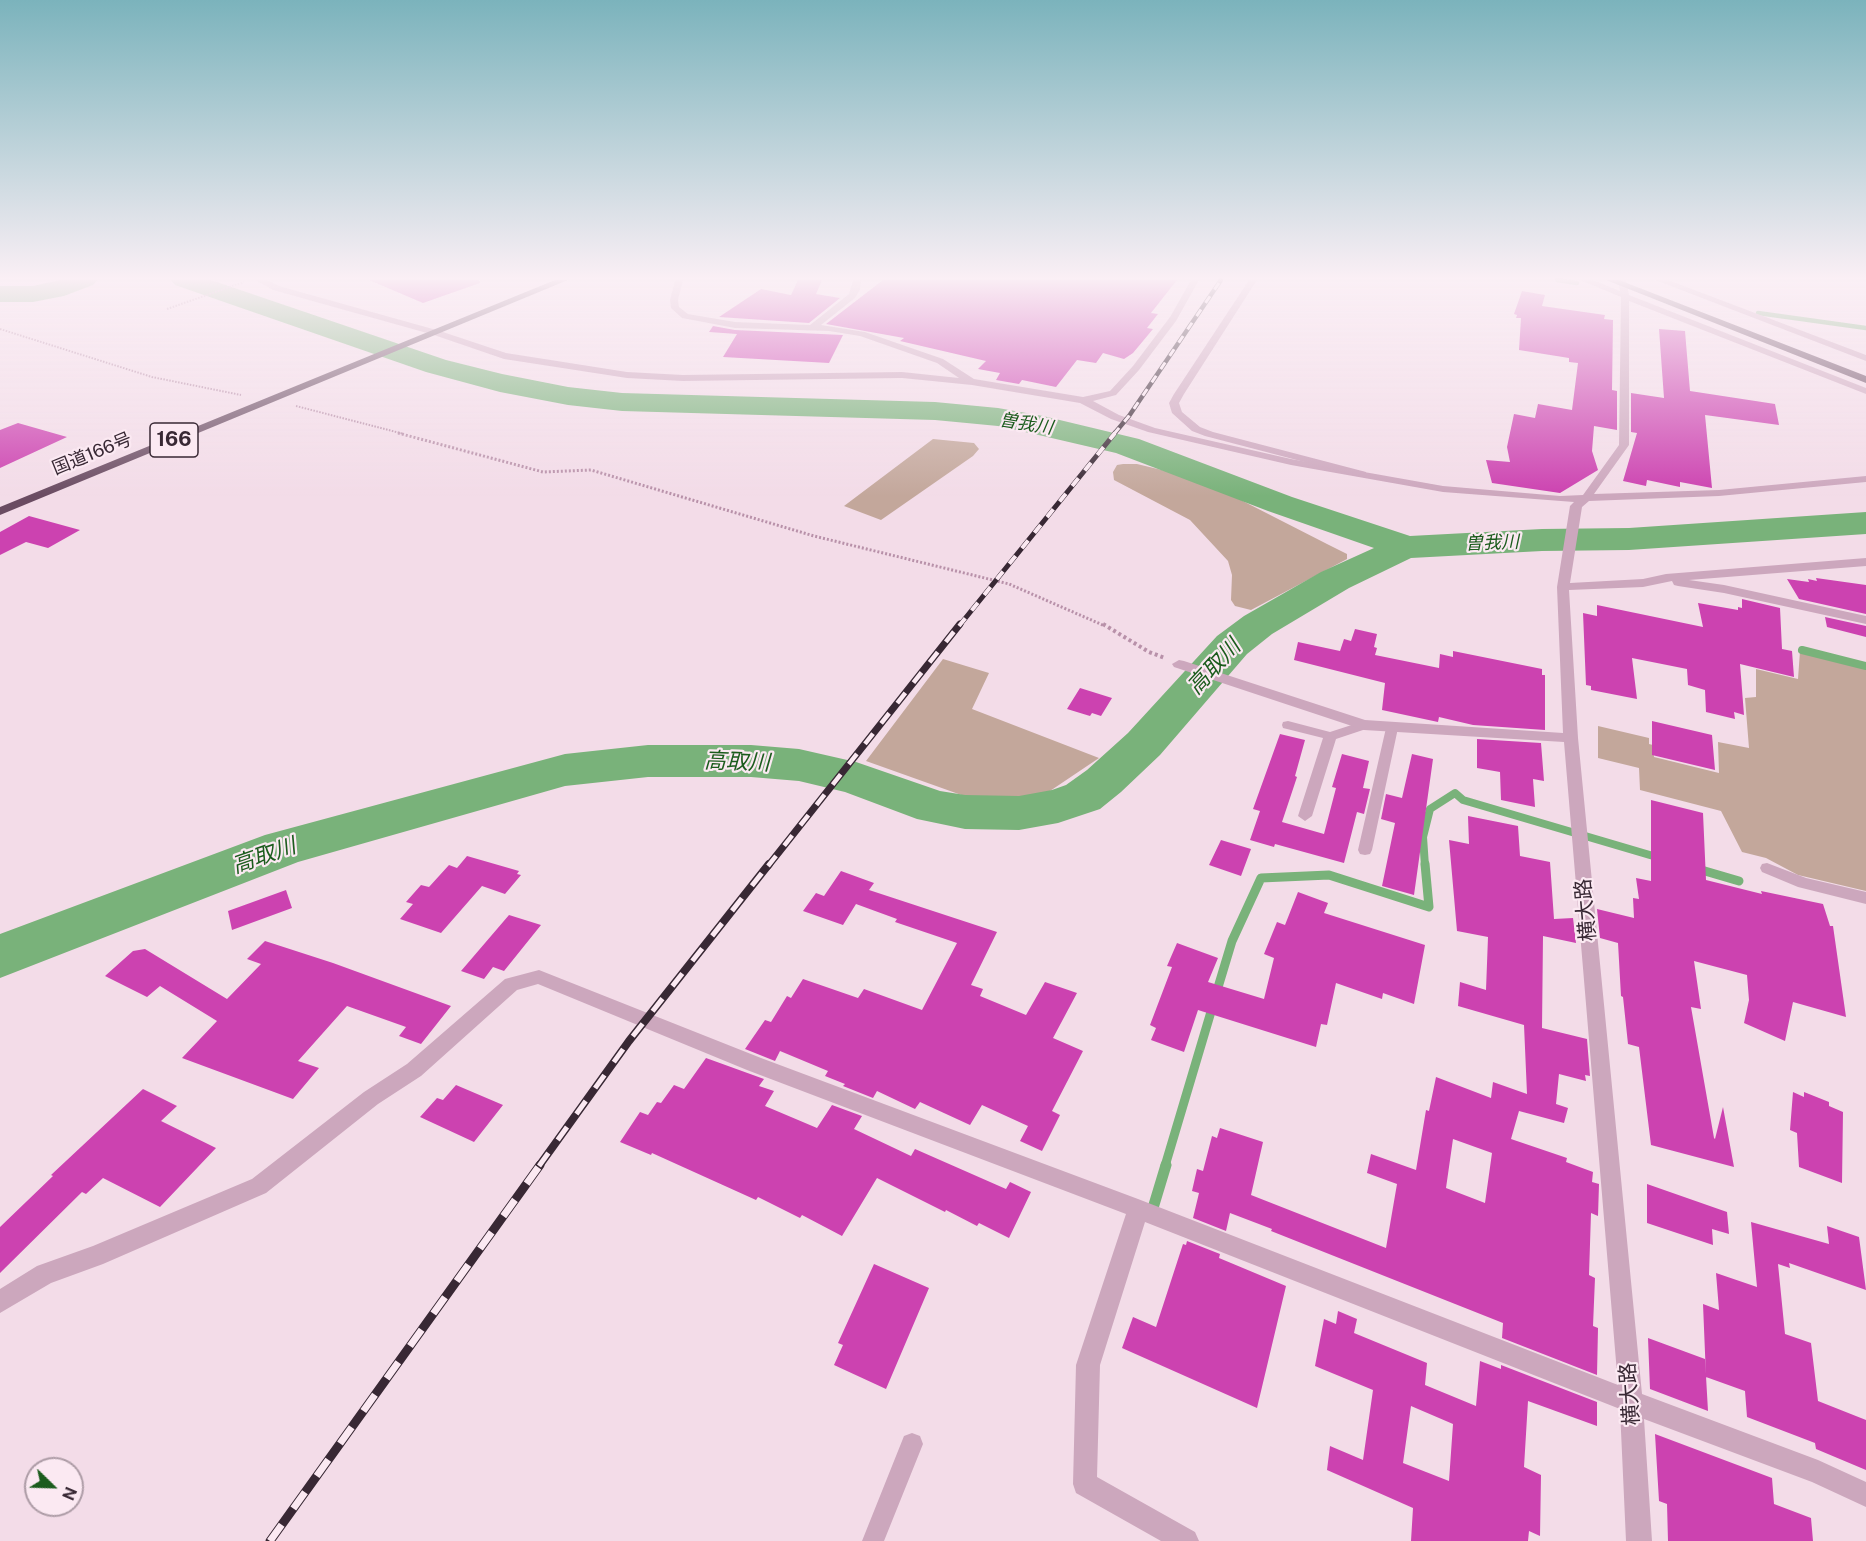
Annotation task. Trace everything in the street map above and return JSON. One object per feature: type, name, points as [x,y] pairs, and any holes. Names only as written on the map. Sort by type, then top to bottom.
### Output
[{"type":"highway","name":"国道166号","points":[[0,511],[391,352]]},
{"type":"highway","points":[[1792,352],[1866,380]]},
{"type":"highway","points":[[1822,352],[1866,369]]},
{"type":"street","points":[[492,352],[504,356],[627,375],[683,378],[902,375],[972,382],[1083,400],[1103,398],[1113,393],[1149,352]]},
{"type":"street","points":[[917,352],[957,370],[972,382]]},
{"type":"street","points":[[1206,352],[1174,403],[1177,413],[1196,429],[1362,474]]},
{"type":"street","name":"横大路","points":[[1625,352],[1624,445],[1586,498],[1576,506],[1564,583],[1571,738],[1631,1402],[1639,1541]]},
{"type":"street","points":[[1766,352],[1866,391]]},
{"type":"street","points":[[1850,352],[1866,358]]},
{"type":"street","points":[[1083,400],[1115,417],[1152,430],[1282,460],[1443,489],[1534,498],[1586,498],[1719,494],[1866,479]]},
{"type":"street","points":[[1564,583],[1643,583],[1666,578],[1866,562]]},
{"type":"street","points":[[1666,578],[1684,585],[1724,590],[1866,620]]},
{"type":"street","points":[[1179,664],[1364,725],[1571,738]]},
{"type":"street","points":[[0,1302],[45,1274],[95,1256],[259,1185],[371,1098],[414,1070],[512,984],[539,977],[754,1064],[1138,1209],[1631,1402],[1818,1472],[1866,1495]]},
{"type":"street","points":[[1138,1209],[1088,1365],[1085,1484],[1186,1541]]},
{"type":"lane","points":[[1288,725],[1330,736],[1364,725]]},
{"type":"lane","points":[[1365,850],[1392,728]]},
{"type":"lane","points":[[1305,816],[1330,736]]},
{"type":"lane","points":[[1767,868],[1803,883],[1866,898]]},
{"type":"lane","points":[[873,1541],[912,1444]]},
{"type":"path","points":[[73,352],[152,377],[341,416],[543,472],[591,470],[814,536],[1009,584],[1102,624],[1149,652],[1179,664]]},
{"type":"shaded area","points":[[933,439],[974,443],[979,449],[973,456],[881,520],[844,506]]},
{"type":"shaded area","points":[[1137,464],[1166,471],[1233,496],[1347,554],[1347,559],[1251,610],[1235,606],[1231,600],[1232,575],[1228,561],[1190,520],[1114,480],[1113,472],[1117,465]]},
{"type":"shaded area","points":[[1800,651],[1866,668],[1866,891],[1798,875],[1766,858],[1742,852],[1721,811],[1640,790],[1639,768],[1598,758],[1598,726],[1649,738],[1649,744],[1653,745],[1654,757],[1719,773],[1718,742],[1749,748],[1745,698],[1756,697],[1756,669],[1798,679]]},
{"type":"shaded area","points":[[943,659],[989,673],[972,709],[1099,758],[1044,795],[1006,799],[967,797],[866,761]]},
{"type":"building","points":[[726,352],[835,352],[829,363],[723,357]]},
{"type":"building","points":[[947,352],[1134,352],[1124,359],[1103,353],[1096,363],[1077,360],[1056,387],[1022,380],[1019,384],[996,380],[1000,373],[978,369],[986,361]]},
{"type":"building","points":[[1531,352],[1613,352],[1612,390],[1617,391],[1617,430],[1594,426],[1592,451],[1598,470],[1560,493],[1492,483],[1486,460],[1510,462],[1507,447],[1514,414],[1535,418],[1538,404],[1572,410],[1578,363],[1569,362],[1569,358]]},
{"type":"building","points":[[1661,352],[1687,352],[1690,391],[1775,404],[1779,425],[1705,415],[1712,488],[1680,482],[1680,487],[1647,480],[1646,486],[1623,481],[1637,433],[1631,432],[1631,393],[1664,398]]},
{"type":"building","points":[[18,423],[67,437],[0,468],[0,430]]},
{"type":"building","points":[[29,516],[80,530],[48,548],[26,542],[0,555],[0,532]]},
{"type":"building","points":[[1816,578],[1866,585],[1866,614],[1799,599],[1787,579],[1809,582],[1808,579],[1817,581]]},
{"type":"building","points":[[1742,599],[1780,608],[1782,649],[1792,651],[1794,677],[1740,664],[1744,715],[1734,712],[1735,719],[1706,712],[1705,690],[1688,685],[1687,669],[1632,658],[1637,699],[1591,690],[1591,686],[1586,685],[1583,613],[1597,616],[1597,605],[1703,627],[1698,603],[1738,610],[1738,607],[1742,608]]},
{"type":"building","points":[[1825,617],[1866,626],[1866,637],[1827,627]]},
{"type":"building","points":[[1355,629],[1377,634],[1375,655],[1439,668],[1440,654],[1453,657],[1453,651],[1542,669],[1542,675],[1545,675],[1545,730],[1473,725],[1439,717],[1438,722],[1382,710],[1385,683],[1294,660],[1298,642],[1340,651],[1344,639],[1351,641]]},
{"type":"building","points":[[1080,688],[1112,698],[1101,716],[1092,713],[1090,716],[1067,709]]},
{"type":"building","points":[[1652,721],[1712,735],[1715,770],[1652,755]]},
{"type":"building","points":[[1280,734],[1305,740],[1295,776],[1297,777],[1282,822],[1324,834],[1336,788],[1332,787],[1342,754],[1369,761],[1363,788],[1370,789],[1364,814],[1357,812],[1344,863],[1275,844],[1274,847],[1250,840],[1260,811],[1253,809]]},
{"type":"building","points":[[1477,739],[1541,743],[1544,781],[1533,779],[1535,807],[1501,800],[1500,772],[1477,768]]},
{"type":"building","points":[[1412,754],[1433,759],[1414,895],[1382,886],[1395,823],[1381,819],[1386,794],[1402,798]]},
{"type":"building","points":[[1651,800],[1703,813],[1706,880],[1762,894],[1761,891],[1823,904],[1830,926],[1833,926],[1846,1017],[1793,1002],[1785,1041],[1744,1023],[1749,1000],[1747,975],[1694,961],[1701,1009],[1691,1007],[1714,1138],[1723,1107],[1734,1167],[1651,1145],[1639,1047],[1628,1044],[1623,997],[1621,996],[1618,943],[1600,938],[1597,909],[1634,918],[1633,898],[1639,899],[1636,878],[1651,881]]},
{"type":"building","points":[[1468,816],[1518,826],[1520,856],[1550,862],[1554,919],[1573,918],[1576,943],[1543,936],[1542,1028],[1587,1039],[1590,1076],[1585,1075],[1586,1081],[1559,1074],[1556,1104],[1568,1108],[1564,1123],[1519,1111],[1511,1139],[1567,1158],[1566,1162],[1593,1172],[1592,1182],[1599,1184],[1598,1216],[1591,1213],[1589,1275],[1595,1278],[1593,1326],[1598,1328],[1597,1375],[1502,1338],[1503,1323],[1271,1231],[1272,1229],[1230,1213],[1226,1231],[1193,1218],[1199,1193],[1192,1191],[1197,1169],[1203,1171],[1212,1136],[1217,1138],[1220,1128],[1263,1142],[1251,1195],[1386,1248],[1397,1184],[1367,1173],[1371,1154],[1416,1170],[1426,1110],[1429,1111],[1436,1077],[1491,1098],[1493,1082],[1527,1094],[1524,1025],[1458,1006],[1460,982],[1486,990],[1488,937],[1457,931],[1449,840],[1469,844]],"holes":[[[1453,1139],[1492,1153],[1485,1203],[1446,1188]]]},
{"type":"building","points":[[1221,840],[1251,849],[1241,876],[1209,865]]},
{"type":"building","points":[[467,856],[519,871],[517,874],[521,875],[505,894],[482,886],[441,933],[400,919],[413,904],[406,902],[421,885],[429,887],[449,865],[457,868]]},
{"type":"building","points":[[841,871],[874,883],[869,890],[997,932],[971,985],[983,989],[980,996],[1026,1015],[1045,982],[1077,993],[1053,1038],[1083,1051],[1052,1111],[1060,1115],[1042,1151],[1020,1141],[1028,1126],[982,1105],[970,1125],[920,1102],[915,1109],[877,1091],[873,1098],[825,1076],[828,1071],[780,1051],[775,1061],[745,1049],[765,1020],[771,1022],[787,996],[791,998],[803,979],[858,998],[864,989],[922,1010],[957,943],[895,922],[897,919],[856,904],[843,925],[803,911],[816,893],[824,896]]},
{"type":"building","points":[[286,890],[292,908],[232,930],[228,911]]},
{"type":"building","points":[[1298,892],[1328,903],[1324,913],[1425,945],[1414,1004],[1383,993],[1382,999],[1336,983],[1327,1025],[1321,1024],[1316,1047],[1198,1010],[1184,1052],[1151,1040],[1156,1028],[1150,1025],[1172,967],[1167,966],[1177,943],[1218,958],[1208,982],[1264,999],[1274,958],[1264,954],[1277,922],[1285,925]]},
{"type":"building","points":[[509,915],[541,925],[504,971],[493,967],[484,979],[461,971]]},
{"type":"building","points":[[265,941],[451,1006],[421,1044],[399,1036],[406,1027],[347,1006],[298,1061],[319,1068],[293,1099],[182,1058],[217,1021],[160,986],[147,997],[105,976],[133,951],[145,949],[227,999],[261,964],[247,959]]},
{"type":"building","points":[[706,1058],[764,1079],[759,1086],[774,1091],[765,1106],[817,1128],[832,1105],[862,1116],[854,1129],[911,1156],[915,1149],[1006,1189],[1010,1182],[1031,1192],[1009,1238],[979,1223],[977,1226],[946,1210],[945,1212],[877,1178],[842,1236],[802,1215],[800,1218],[758,1197],[756,1200],[652,1153],[651,1155],[620,1142],[640,1112],[648,1115],[657,1102],[661,1103],[674,1085],[684,1089]]},
{"type":"building","points":[[456,1085],[503,1105],[474,1142],[420,1117],[437,1098],[443,1100]]},
{"type":"building","points":[[143,1089],[177,1106],[161,1121],[216,1148],[160,1207],[103,1178],[86,1194],[82,1192],[0,1273],[0,1227],[53,1176],[51,1175]]},
{"type":"building","points":[[1793,1092],[1804,1097],[1804,1092],[1829,1102],[1829,1106],[1843,1112],[1842,1183],[1799,1167],[1797,1133],[1790,1130]]},
{"type":"building","points":[[1647,1184],[1727,1212],[1729,1234],[1712,1229],[1713,1245],[1647,1223]]},
{"type":"building","points":[[1751,1222],[1829,1244],[1827,1226],[1859,1237],[1866,1290],[1789,1263],[1790,1268],[1778,1264],[1785,1334],[1811,1343],[1818,1401],[1866,1420],[1866,1470],[1816,1449],[1815,1443],[1747,1417],[1745,1391],[1706,1377],[1703,1304],[1719,1310],[1716,1273],[1757,1287]]},
{"type":"building","points":[[1187,1241],[1220,1254],[1219,1258],[1286,1286],[1257,1408],[1122,1348],[1133,1317],[1156,1327],[1183,1244],[1186,1245]]},
{"type":"building","points":[[874,1264],[929,1288],[886,1389],[834,1365],[843,1345],[838,1343]]},
{"type":"building","points":[[1338,1311],[1357,1319],[1354,1333],[1427,1363],[1425,1385],[1476,1406],[1480,1361],[1501,1369],[1501,1365],[1597,1402],[1597,1426],[1528,1401],[1524,1467],[1541,1475],[1540,1536],[1529,1531],[1528,1541],[1411,1541],[1413,1508],[1327,1470],[1330,1446],[1363,1460],[1373,1390],[1315,1366],[1324,1319],[1336,1324]],"holes":[[[1411,1406],[1453,1424],[1449,1481],[1403,1463]]]},
{"type":"building","points":[[1648,1338],[1705,1359],[1708,1411],[1650,1389]]},
{"type":"building","points":[[1655,1434],[1772,1478],[1774,1504],[1811,1518],[1813,1541],[1668,1541],[1667,1504],[1659,1501]]},
{"type":"waterway","name":"曽我川","points":[[395,352],[436,366],[500,383],[568,396],[622,402],[935,411],[998,417],[1127,446],[1280,504],[1404,546]]},
{"type":"waterway","name":"曽我川","points":[[1404,546],[1418,548],[1542,540],[1629,539],[1866,523]]},
{"type":"waterway","name":"高取川","points":[[0,956],[283,848],[565,770],[648,761],[751,761],[799,765],[856,778],[934,807],[965,812],[1019,813],[1058,806],[1083,797],[1104,781],[1144,744],[1232,645],[1258,625],[1335,580],[1394,553],[1404,546]]},
{"type":"waterway","points":[[1802,650],[1866,666]]},
{"type":"waterway","points":[[1425,866],[1423,837],[1430,809],[1455,793],[1463,800],[1660,858]]},
{"type":"waterway","points":[[1216,994],[1232,941],[1261,878],[1329,875],[1429,907],[1425,864]]},
{"type":"waterway","points":[[1698,869],[1739,881]]},
{"type":"waterway","points":[[1165,1166],[1213,1005]]},
{"type":"waterway","points":[[1153,1208],[1166,1165]]},
{"type":"railway","points":[[1114,434],[1172,352]]},
{"type":"railway","points":[[959,626],[1115,433]]},
{"type":"railway","points":[[768,866],[960,624]]},
{"type":"railway","points":[[539,1166],[629,1041],[769,864]]},
{"type":"railway","points":[[270,1541],[540,1165]]}]
